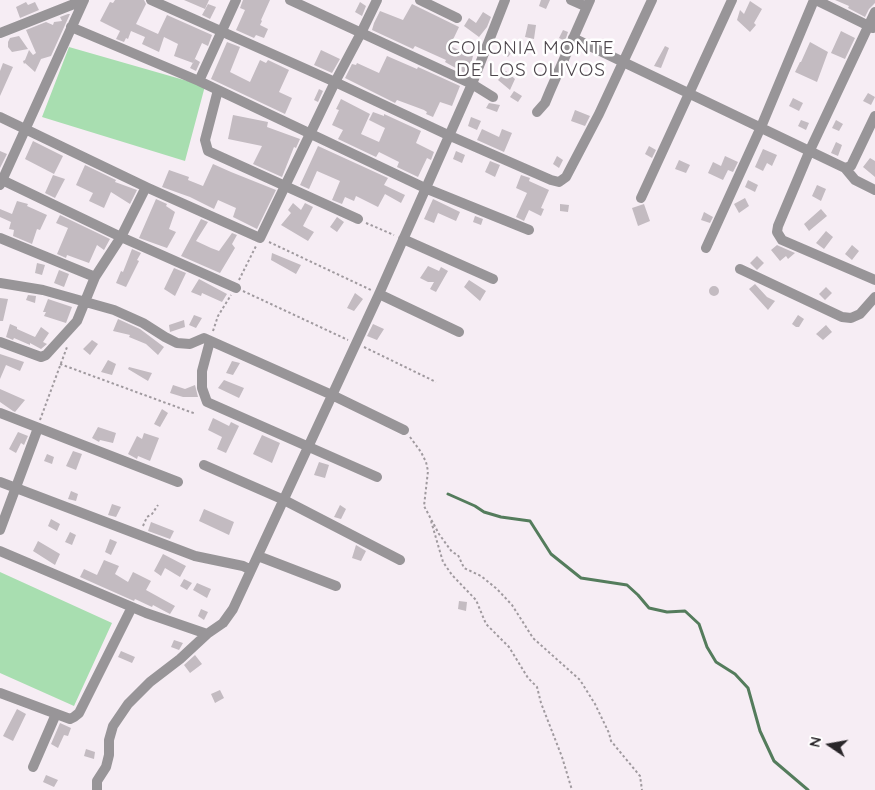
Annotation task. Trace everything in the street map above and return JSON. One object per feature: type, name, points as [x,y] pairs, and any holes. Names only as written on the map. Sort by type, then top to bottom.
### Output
[{"type":"street","points":[[84,0],[1,181],[236,288]]},
{"type":"street","points":[[0,33],[84,0]]},
{"type":"street","points":[[151,0],[448,135],[559,182],[566,177],[599,114],[652,0]]},
{"type":"street","points":[[199,81],[236,0]]},
{"type":"street","points":[[290,0],[472,84],[493,97]]},
{"type":"street","points":[[0,117],[146,187],[260,238],[334,82],[377,0]]},
{"type":"street","points":[[420,0],[457,18]]},
{"type":"street","points":[[97,790],[97,781],[106,767],[110,755],[109,740],[113,726],[128,704],[150,682],[180,659],[207,634],[223,623],[228,616],[258,556],[379,294],[472,84],[505,0]]},
{"type":"street","points":[[537,112],[545,102],[588,3],[571,0]]},
{"type":"street","points":[[640,198],[690,94],[732,0]]},
{"type":"street","points":[[706,248],[761,127],[815,0],[872,27]]},
{"type":"street","points":[[875,12],[872,27],[810,150],[777,232],[782,240],[875,280]]},
{"type":"street","points":[[71,27],[199,81],[425,188],[529,230]]},
{"type":"street","points":[[573,38],[846,168],[855,180],[875,190]]},
{"type":"street","points":[[218,90],[205,140],[208,151],[358,219]]},
{"type":"street","points":[[846,168],[852,166],[875,116]]},
{"type":"street","points":[[0,342],[41,358],[46,355],[77,321],[95,277],[121,237],[146,187]]},
{"type":"street","points":[[0,238],[95,277]]},
{"type":"street","points":[[403,239],[493,279]]},
{"type":"street","points":[[740,269],[842,317],[851,318],[860,314],[875,297]]},
{"type":"street","points":[[0,282],[42,290],[114,310],[143,323],[177,343],[190,344],[204,338],[332,395],[404,430]]},
{"type":"street","points":[[379,294],[459,332]]},
{"type":"street","points":[[210,341],[202,371],[202,388],[207,402],[378,477]]},
{"type":"street","points":[[0,413],[178,482]]},
{"type":"street","points":[[0,530],[38,428]]},
{"type":"street","points":[[204,465],[284,500],[400,560]]},
{"type":"street","points":[[0,482],[195,556],[243,566],[251,570]]},
{"type":"street","points":[[0,551],[132,607],[207,634]]},
{"type":"street","points":[[258,556],[336,586]]},
{"type":"street","points":[[0,694],[70,719],[79,713],[132,607]]},
{"type":"street","points":[[33,768],[56,714]]},
{"type":"path","points":[[358,219],[403,239]]},
{"type":"path","points":[[210,341],[218,316],[236,288],[260,238],[379,294]]},
{"type":"path","points":[[236,288],[436,382]]},
{"type":"path","points":[[38,428],[60,364],[196,414]]},
{"type":"path","points":[[404,430],[421,452],[426,462],[428,471],[424,506],[438,534],[452,552],[458,555],[464,568],[481,576],[493,585],[512,605],[533,638],[580,680],[596,704],[611,741],[640,776],[642,790]]},
{"type":"path","points":[[140,536],[146,517],[152,514],[158,505]]},
{"type":"path","points":[[430,517],[443,562],[452,575],[476,600],[486,624],[509,647],[528,678],[537,687],[572,790]]},
{"type":"green space","points":[[69,47],[205,86],[185,161],[42,117]]},
{"type":"green space","points":[[0,572],[112,623],[74,706],[0,673]]},
{"type":"building","points":[[115,0],[144,0],[146,4],[136,24],[158,34],[167,15],[212,35],[208,46],[202,43],[193,63],[174,56],[178,44],[164,37],[159,52],[142,44],[145,37],[131,31],[128,39],[126,38],[124,42],[116,39],[120,31],[100,21],[110,2],[113,3]]},
{"type":"building","points":[[184,0],[209,0],[205,9]]},
{"type":"building","points":[[243,0],[270,0],[260,25],[268,29],[264,38],[256,35],[254,38],[236,30],[245,10],[240,8]]},
{"type":"building","points":[[541,0],[550,0],[546,9],[539,6]]},
{"type":"building","points":[[835,0],[875,0],[875,3],[865,17],[848,8],[849,6]]},
{"type":"building","points":[[750,1],[762,9],[754,23],[756,25],[750,32],[737,20],[740,10],[744,14]]},
{"type":"building","points":[[26,2],[28,5],[35,2],[39,10],[20,18],[16,7]]},
{"type":"building","points":[[360,2],[366,6],[362,16],[355,12]]},
{"type":"building","points":[[208,4],[216,7],[210,19],[202,15]]},
{"type":"building","points":[[412,4],[459,27],[450,46],[473,56],[468,75],[445,62],[446,60],[415,46],[413,49],[372,30],[380,11],[403,20]]},
{"type":"building","points":[[483,12],[491,17],[487,27],[479,37],[464,26],[469,18],[476,23]]},
{"type":"building","points":[[70,14],[51,56],[41,59],[35,72],[24,64],[23,61],[29,50],[33,55],[36,53],[26,30],[46,22],[53,25],[54,22],[62,21],[60,17]]},
{"type":"building","points":[[528,24],[536,25],[534,39],[525,37]]},
{"type":"building","points":[[563,30],[568,32],[565,41],[559,38]]},
{"type":"building","points":[[841,31],[855,38],[845,59],[831,53]]},
{"type":"building","points":[[19,36],[28,49],[12,52],[8,47],[8,42],[10,38]]},
{"type":"building","points":[[227,42],[240,47],[230,72],[250,82],[260,60],[266,63],[268,60],[289,70],[279,92],[292,98],[285,114],[211,79]]},
{"type":"building","points":[[810,42],[828,52],[817,82],[795,72]]},
{"type":"building","points":[[506,43],[514,49],[508,57],[500,51]]},
{"type":"building","points":[[665,46],[669,48],[661,68],[654,66]]},
{"type":"building","points":[[321,50],[340,59],[332,73],[314,65]]},
{"type":"building","points":[[387,56],[417,69],[418,67],[460,86],[452,106],[440,102],[433,117],[426,114],[427,112],[424,110],[397,100],[395,103],[345,78],[352,64],[356,65],[357,63],[379,73]]},
{"type":"building","points":[[195,59],[200,62],[196,71],[190,68]]},
{"type":"building","points":[[3,63],[13,67],[0,96],[0,71]]},
{"type":"building","points":[[506,71],[515,79],[510,90],[498,80]]},
{"type":"building","points":[[319,89],[323,91],[318,102],[314,100]]},
{"type":"building","points":[[514,91],[522,96],[518,102],[510,97]]},
{"type":"building","points":[[868,93],[875,97],[871,105],[863,101]]},
{"type":"building","points":[[793,98],[803,103],[799,111],[789,106]]},
{"type":"building","points":[[341,99],[370,114],[361,134],[379,142],[385,128],[369,120],[373,112],[384,116],[384,114],[421,131],[416,143],[434,152],[431,160],[427,158],[418,177],[397,167],[399,162],[379,152],[376,157],[338,139],[343,130],[332,125],[339,110],[336,109]]},
{"type":"building","points":[[489,103],[500,105],[497,112],[486,108]]},
{"type":"building","points":[[575,110],[590,116],[585,126],[571,121]]},
{"type":"building","points":[[233,115],[268,122],[267,127],[300,139],[296,148],[294,147],[282,177],[253,164],[262,146],[228,139]]},
{"type":"building","points":[[471,117],[481,121],[477,130],[468,126]]},
{"type":"building","points":[[801,120],[809,123],[806,130],[798,126]]},
{"type":"building","points":[[836,120],[843,124],[839,131],[832,128]]},
{"type":"building","points":[[482,129],[499,137],[502,129],[512,133],[504,152],[477,140]]},
{"type":"building","points":[[33,141],[63,156],[54,174],[25,159]]},
{"type":"building","points":[[836,142],[842,145],[838,156],[831,153]]},
{"type":"building","points":[[318,146],[388,178],[384,185],[405,195],[401,203],[385,194],[378,207],[356,196],[354,201],[345,197],[342,204],[332,200],[340,181],[317,171],[309,189],[300,185]]},
{"type":"building","points":[[649,146],[656,150],[652,158],[645,154]]},
{"type":"building","points":[[763,149],[777,155],[772,166],[767,163],[763,171],[755,167]]},
{"type":"building","points":[[0,151],[7,154],[0,168]]},
{"type":"building","points":[[456,151],[465,155],[462,163],[453,159]]},
{"type":"building","points":[[557,156],[563,160],[559,168],[553,164]]},
{"type":"building","points":[[725,156],[738,162],[733,172],[728,170],[723,180],[708,173],[713,162],[721,166]]},
{"type":"building","points":[[870,158],[875,161],[875,177],[863,167]]},
{"type":"building","points":[[679,160],[690,165],[686,173],[675,169]]},
{"type":"building","points":[[490,161],[500,165],[495,177],[485,172]]},
{"type":"building","points":[[213,164],[276,190],[257,229],[233,217],[236,208],[218,200],[214,209],[190,197],[162,187],[169,170],[189,177],[188,180],[203,186]]},
{"type":"building","points":[[85,165],[116,180],[115,182],[137,190],[130,204],[111,192],[104,208],[89,201],[93,193],[76,185]]},
{"type":"building","points":[[53,175],[65,179],[55,198],[45,193]]},
{"type":"building","points":[[521,175],[530,178],[529,181],[549,190],[541,208],[544,209],[541,216],[529,210],[524,221],[516,217],[527,193],[516,188]]},
{"type":"building","points":[[748,180],[758,185],[755,192],[745,187]]},
{"type":"building","points":[[817,185],[826,189],[821,201],[812,196]]},
{"type":"building","points":[[745,198],[749,206],[739,213],[734,204]]},
{"type":"building","points":[[156,199],[167,204],[166,206],[175,212],[169,229],[176,232],[167,248],[139,238]]},
{"type":"building","points":[[433,199],[460,212],[456,221],[438,213],[434,223],[424,219]]},
{"type":"building","points":[[17,201],[28,204],[27,206],[47,215],[40,230],[37,229],[32,244],[13,236],[14,230],[9,229],[11,222],[0,217],[0,209],[12,214]]},
{"type":"building","points":[[293,203],[301,210],[305,203],[313,207],[303,226],[314,232],[308,241],[281,225],[291,213],[288,210]]},
{"type":"building","points":[[560,204],[569,205],[568,212],[560,211]]},
{"type":"building","points":[[644,204],[650,221],[638,226],[632,208]]},
{"type":"building","points":[[821,209],[827,216],[809,231],[804,224]]},
{"type":"building","points":[[704,212],[713,217],[710,223],[701,220]]},
{"type":"building","points":[[60,215],[110,239],[104,250],[97,245],[89,263],[67,255],[66,258],[57,254],[68,228],[56,223]]},
{"type":"building","points":[[475,216],[483,219],[481,225],[473,222]]},
{"type":"building","points":[[337,217],[344,222],[337,232],[330,227]]},
{"type":"building","points":[[201,219],[208,222],[196,241],[211,248],[219,251],[232,233],[237,235],[232,244],[235,248],[220,273],[181,256]]},
{"type":"building","points":[[826,231],[833,237],[824,249],[816,243]]},
{"type":"building","points":[[777,245],[795,253],[788,259],[786,256],[780,261],[771,250]]},
{"type":"building","points":[[852,245],[859,251],[852,260],[845,254]]},
{"type":"building","points":[[132,249],[141,253],[126,287],[116,283],[121,271],[123,272]]},
{"type":"building","points":[[272,253],[301,265],[296,274],[271,260]]},
{"type":"building","points":[[757,256],[764,263],[757,270],[750,263]]},
{"type":"building","points":[[37,263],[45,265],[42,275],[35,273]]},
{"type":"building","points":[[428,266],[439,271],[441,267],[448,271],[436,292],[430,289],[434,282],[428,282],[420,278]]},
{"type":"building","points":[[174,268],[186,273],[175,296],[164,289]]},
{"type":"building","points":[[59,270],[69,274],[64,287],[54,283]]},
{"type":"building","points":[[199,279],[227,294],[222,302],[202,293],[201,296],[191,292]]},
{"type":"building","points":[[469,280],[486,291],[480,301],[464,287]]},
{"type":"building","points":[[755,284],[767,297],[775,301],[768,310],[749,289]]},
{"type":"building","points":[[712,286],[716,286],[719,291],[718,295],[712,296],[709,293],[709,289]]},
{"type":"building","points":[[826,287],[832,293],[825,300],[819,294]]},
{"type":"building","points":[[355,293],[363,299],[354,311],[347,308]]},
{"type":"building","points":[[28,295],[36,296],[35,303],[26,300]]},
{"type":"building","points":[[0,298],[8,299],[3,321],[0,321]]},
{"type":"building","points":[[48,299],[72,307],[66,323],[44,316],[46,312],[43,312]]},
{"type":"building","points":[[194,315],[202,318],[196,328],[189,325]]},
{"type":"building","points":[[798,315],[804,319],[799,327],[796,327],[792,324]]},
{"type":"building","points":[[118,319],[140,329],[164,347],[158,355],[146,344],[129,337],[130,335],[113,331]]},
{"type":"building","points":[[184,320],[185,327],[170,332],[169,325]]},
{"type":"building","points":[[10,324],[35,337],[41,327],[49,333],[43,342],[47,344],[41,349],[30,343],[30,345],[14,338],[13,340],[6,337]]},
{"type":"building","points":[[373,324],[384,329],[377,340],[367,336]]},
{"type":"building","points":[[826,325],[832,332],[823,340],[816,334]]},
{"type":"building","points":[[92,340],[98,344],[90,355],[83,349]]},
{"type":"building","points":[[0,354],[24,362],[20,371],[6,365],[0,379]]},
{"type":"building","points":[[108,360],[116,364],[112,375],[101,372]]},
{"type":"building","points":[[232,361],[240,363],[233,375],[226,373]]},
{"type":"building","points":[[129,367],[152,373],[148,381],[128,369]]},
{"type":"building","points":[[224,380],[244,388],[239,398],[218,388]]},
{"type":"building","points":[[173,385],[185,389],[195,385],[198,397],[183,397],[170,393]]},
{"type":"building","points":[[0,389],[25,400],[15,412],[0,402]]},
{"type":"building","points":[[162,409],[168,413],[160,427],[154,424]]},
{"type":"building","points":[[213,418],[229,426],[231,422],[239,426],[226,453],[217,449],[222,437],[208,430]]},
{"type":"building","points":[[98,427],[116,433],[113,443],[100,440],[99,442],[92,438]]},
{"type":"building","points":[[18,432],[28,436],[24,445],[21,443],[16,453],[9,449]]},
{"type":"building","points":[[144,433],[159,438],[150,461],[138,456],[137,459],[128,454],[137,436],[142,439]]},
{"type":"building","points":[[262,435],[280,443],[272,463],[253,454]]},
{"type":"building","points":[[73,451],[82,454],[76,470],[66,466]]},
{"type":"building","points":[[47,454],[54,457],[52,464],[44,461]]},
{"type":"building","points":[[319,462],[329,465],[325,478],[314,475]]},
{"type":"building","points":[[71,491],[78,494],[76,501],[68,499]]},
{"type":"building","points":[[112,504],[121,507],[116,517],[108,515]]},
{"type":"building","points":[[340,505],[346,509],[341,519],[334,517]]},
{"type":"building","points":[[204,509],[234,522],[229,535],[199,521]]},
{"type":"building","points":[[51,519],[60,524],[57,531],[48,526]]},
{"type":"building","points":[[151,522],[174,531],[170,539],[148,531]]},
{"type":"building","points":[[70,532],[76,535],[72,545],[65,542]]},
{"type":"building","points":[[110,539],[117,542],[111,555],[105,552]]},
{"type":"building","points":[[38,541],[60,554],[55,565],[33,551]]},
{"type":"building","points":[[356,545],[366,551],[361,561],[352,558]]},
{"type":"building","points":[[163,554],[186,566],[180,577],[165,568],[161,576],[154,571]]},
{"type":"building","points":[[104,560],[119,566],[115,574],[128,582],[133,572],[151,581],[146,590],[175,606],[170,614],[153,605],[152,607],[135,599],[134,601],[80,577],[84,569],[97,575]]},
{"type":"building","points":[[184,579],[192,583],[187,590],[180,586]]},
{"type":"building","points":[[197,583],[211,589],[207,598],[193,590]]},
{"type":"building","points":[[459,601],[467,602],[466,611],[458,609]]},
{"type":"building","points":[[201,609],[208,612],[204,620],[198,616]]},
{"type":"building","points":[[174,640],[183,643],[179,650],[171,647]]},
{"type":"building","points":[[121,651],[135,657],[132,663],[118,657]]},
{"type":"building","points":[[195,655],[202,664],[190,673],[184,665]]},
{"type":"building","points":[[220,690],[224,698],[215,703],[211,694]]},
{"type":"building","points":[[17,709],[26,714],[13,741],[3,736]]},
{"type":"building","points":[[60,723],[71,728],[68,736],[64,735],[58,748],[51,744]]},
{"type":"building","points":[[86,749],[95,752],[94,759],[84,756]]},
{"type":"building","points":[[46,775],[58,780],[54,787],[43,782]]},
{"type":"waterway","points":[[448,494],[484,512],[501,517],[530,521],[551,554],[581,578],[627,585],[649,608],[667,612],[685,611],[699,624],[707,647],[716,662],[735,674],[748,688],[760,731],[774,761],[808,790]]},
{"type":"district","name":"COLONIA MONTE DE LOS OLIVOS","points":[[531,59]]}]
